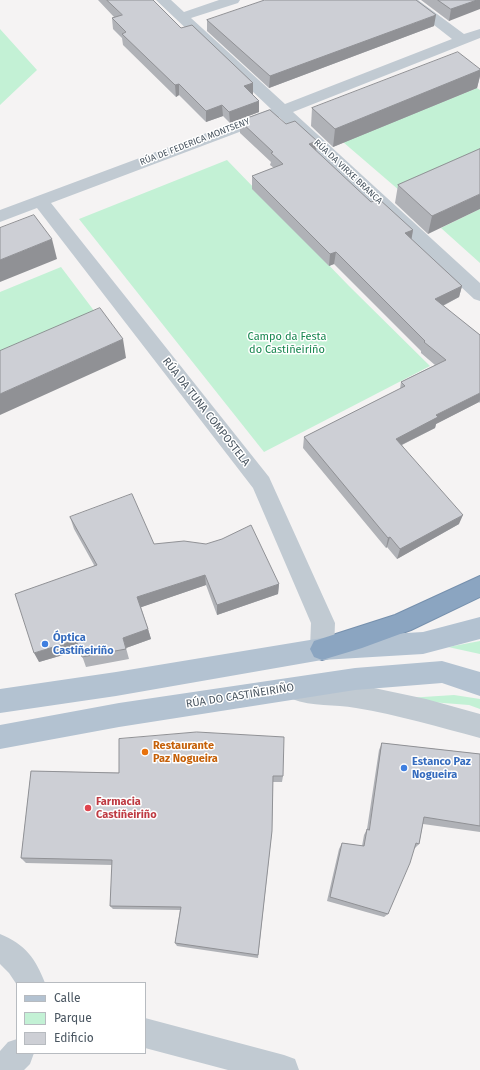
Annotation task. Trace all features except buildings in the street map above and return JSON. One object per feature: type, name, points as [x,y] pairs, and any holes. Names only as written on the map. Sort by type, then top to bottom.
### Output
[{"type":"highway","points":[[322,649],[342,644],[440,607],[480,586]]},
{"type":"main road","points":[[0,701],[116,684],[322,649],[423,643],[480,628]]},
{"type":"main road","name":"RÚA DO CASTIÑEIRIÑO","points":[[0,737],[119,715],[355,679],[442,672],[480,684]]},
{"type":"street","name":"RÚA DA VIRXE BRANCA","points":[[163,0],[480,294]]},
{"type":"street","points":[[181,17],[233,0]]},
{"type":"street","points":[[409,0],[463,40]]},
{"type":"street","name":"RÚA DE FEDERICA MONTSENY","points":[[0,216],[480,33]]},
{"type":"street","name":"RÚA DA TUNA COMPOSTELA","points":[[40,200],[262,483],[323,623],[322,649]]},
{"type":"street","points":[[284,689],[355,696],[426,711],[480,726]]},
{"type":"street","points":[[0,948],[14,956],[24,968],[31,982]]},
{"type":"street","points":[[146,1033],[284,1070]]},
{"type":"street","points":[[3,1070],[18,1054]]},
{"type":"green space","points":[[0,29],[37,70],[0,105]]},
{"type":"green space","points":[[477,88],[480,90],[480,164],[407,197],[343,142]]},
{"type":"green space","name":"Campo da Festa do Castiñeiriño","points":[[227,160],[349,286],[430,366],[264,452],[79,219]]},
{"type":"green space","points":[[480,209],[480,263],[441,228]]},
{"type":"green space","points":[[61,267],[101,320],[0,364],[0,292]]},
{"type":"green space","points":[[480,641],[480,654],[448,647]]},
{"type":"green space","points":[[454,695],[480,699],[480,709],[469,705],[392,699]]},
{"type":"place","name":"Óptica Castiñeiriño","points":[[45,644]]},
{"type":"place","name":"Restaurante Paz Nogueira","points":[[145,752]]},
{"type":"place","name":"Estanco Paz Nogueira","points":[[404,768]]},
{"type":"place","name":"Farmacia Castiñeiriño","points":[[88,808]]}]
